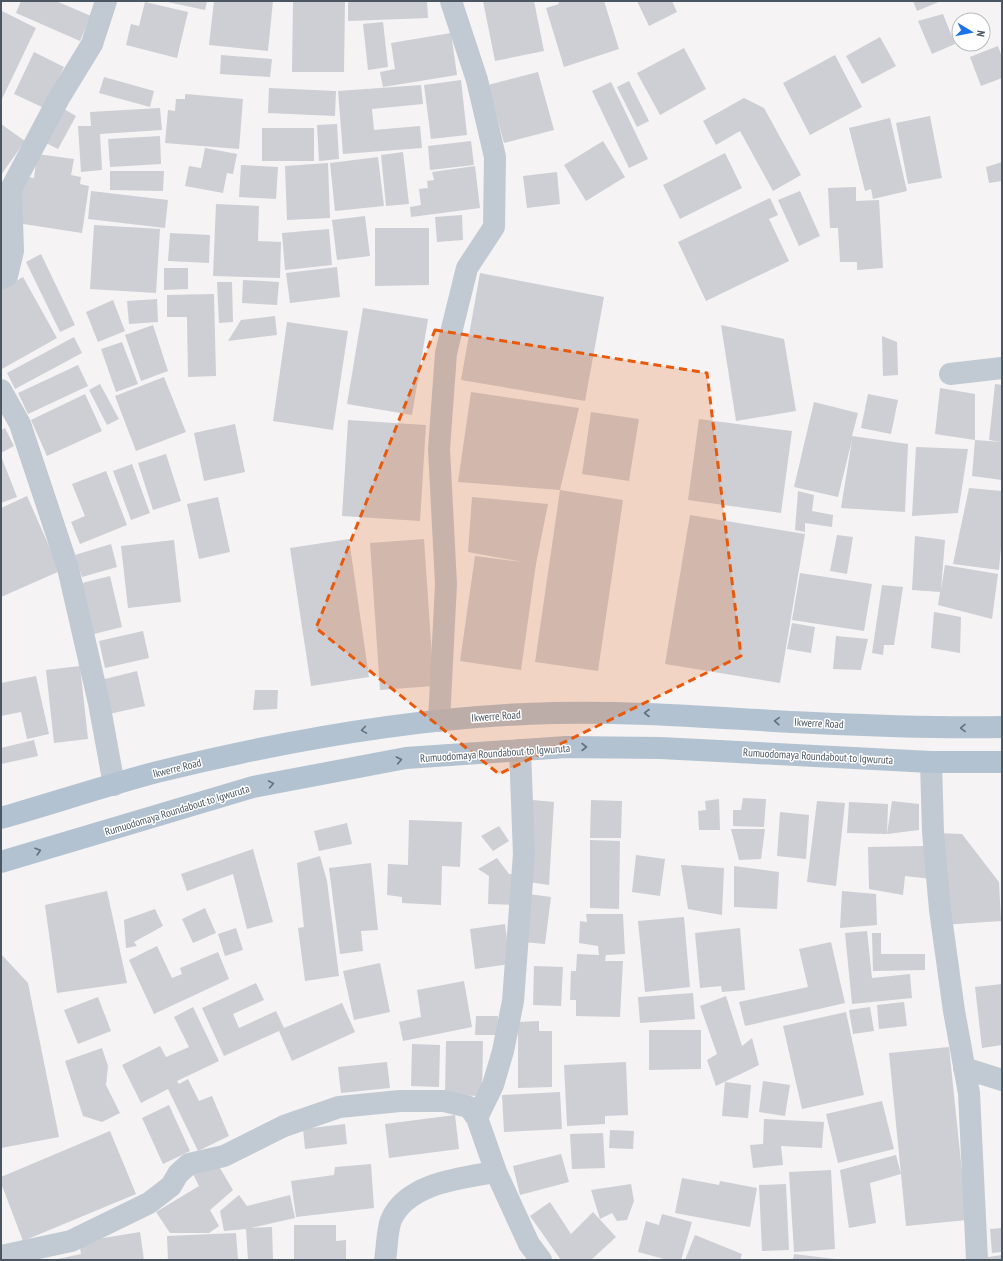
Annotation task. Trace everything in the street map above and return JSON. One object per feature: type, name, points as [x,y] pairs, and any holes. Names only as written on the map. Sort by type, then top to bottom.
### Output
[{"type":"main road","name":"Ikwerre Road","points":[[1,818],[155,773],[306,739],[395,724],[553,713],[649,713],[815,723],[949,728],[1002,727]]},
{"type":"main road","name":"Rumuodomaya Roundabout to Igwuruta","points":[[1,862],[253,787],[406,758],[566,747],[660,748],[931,762],[1002,762]]},
{"type":"street","points":[[1,279],[7,276],[13,251],[11,189],[59,98],[92,44],[106,1]]},
{"type":"street","points":[[439,721],[446,584],[439,449],[446,353],[467,268],[494,227],[495,157],[477,80],[451,1]]},
{"type":"street","points":[[950,374],[1002,368]]},
{"type":"street","points":[[1,390],[20,424],[68,568],[99,703],[114,785]]},
{"type":"street","points":[[478,1118],[493,1084],[503,1051],[513,1001],[524,854],[520,750]]},
{"type":"street","points":[[931,762],[933,832],[940,910],[954,1011],[969,1093],[978,1260]]},
{"type":"street","points":[[964,1068],[1002,1080]]},
{"type":"street","points":[[1,1256],[70,1241],[149,1203],[171,1186],[178,1174],[189,1164],[224,1156],[284,1126],[339,1107],[400,1101],[444,1101],[469,1107],[478,1118],[496,1172],[530,1244],[541,1260]]},
{"type":"street","points":[[386,1260],[390,1221],[405,1200],[442,1182],[496,1172]]},
{"type":"highlighted area","points":[[435,330],[707,373],[741,656],[499,774],[316,628]]},
{"type":"building","points":[[21,1],[56,1],[91,16],[80,41],[16,13]]},
{"type":"building","points":[[163,1],[207,1],[205,10]]},
{"type":"building","points":[[214,1],[273,1],[268,51],[209,45]]},
{"type":"building","points":[[293,1],[345,1],[344,72],[292,72]]},
{"type":"building","points":[[348,1],[427,1],[428,18],[348,21]]},
{"type":"building","points":[[483,1],[534,1],[544,51],[495,61]]},
{"type":"building","points":[[558,1],[604,1],[619,49],[564,67],[546,8],[559,4]]},
{"type":"building","points":[[637,1],[672,1],[677,12],[649,26]]},
{"type":"building","points":[[913,1],[941,1],[917,11]]},
{"type":"building","points":[[145,2],[188,12],[177,58],[126,45],[131,24],[139,26]]},
{"type":"building","points":[[2,11],[36,28],[1,101],[1,12]]},
{"type":"building","points":[[943,14],[951,34],[951,46],[932,54],[918,21]]},
{"type":"building","points":[[383,22],[388,67],[368,70],[363,24]]},
{"type":"building","points":[[451,33],[457,75],[383,87],[380,72],[395,69],[391,43]]},
{"type":"building","points":[[880,37],[896,66],[862,84],[846,56]]},
{"type":"building","points":[[998,46],[1002,57],[1002,78],[981,86],[970,57],[983,52],[991,52],[991,49]]},
{"type":"building","points":[[684,48],[706,89],[660,115],[637,73]]},
{"type":"building","points":[[34,52],[64,67],[44,108],[14,94]]},
{"type":"building","points":[[221,55],[272,59],[270,77],[220,74]]},
{"type":"building","points":[[835,55],[862,107],[810,135],[783,83]]},
{"type":"building","points":[[538,72],[554,130],[504,143],[488,85]]},
{"type":"building","points":[[104,77],[154,91],[150,107],[99,93]]},
{"type":"building","points":[[461,80],[467,135],[431,139],[424,85]]},
{"type":"building","points":[[629,81],[649,121],[637,127],[617,87]]},
{"type":"building","points":[[611,82],[648,159],[629,168],[592,91]]},
{"type":"building","points":[[421,85],[423,104],[372,109],[374,130],[420,126],[422,148],[343,154],[338,91]]},
{"type":"building","points":[[269,88],[336,91],[335,116],[268,113]]},
{"type":"building","points":[[185,94],[243,99],[239,149],[165,143],[168,110],[175,111],[176,99],[185,99]]},
{"type":"building","points":[[744,98],[764,108],[801,175],[773,191],[740,131],[716,145],[703,121]]},
{"type":"building","points":[[160,108],[162,130],[100,134],[102,170],[81,172],[78,126],[91,126],[90,112]]},
{"type":"building","points":[[64,109],[76,116],[58,149],[46,143]]},
{"type":"building","points":[[930,116],[942,178],[908,184],[896,123]]},
{"type":"building","points":[[890,118],[907,191],[873,199],[871,189],[865,191],[849,128]]},
{"type":"building","points":[[1,124],[25,141],[1,175]]},
{"type":"building","points":[[337,124],[339,159],[319,161],[317,125]]},
{"type":"building","points":[[262,128],[314,128],[314,161],[262,161]]},
{"type":"building","points":[[160,136],[161,164],[110,167],[108,139]]},
{"type":"building","points":[[471,141],[474,165],[430,170],[428,146]]},
{"type":"building","points":[[603,141],[625,177],[586,201],[564,165]]},
{"type":"building","points":[[205,148],[237,154],[233,174],[227,173],[223,193],[185,186],[189,166],[201,168]]},
{"type":"building","points":[[403,152],[409,204],[386,206],[381,155]]},
{"type":"building","points":[[725,153],[742,188],[680,219],[663,185]]},
{"type":"building","points":[[37,154],[74,159],[71,175],[81,177],[80,184],[89,186],[82,233],[17,223],[24,176],[34,178]]},
{"type":"building","points":[[378,157],[384,206],[335,211],[330,163]]},
{"type":"building","points":[[1002,162],[1002,181],[989,183],[986,167]]},
{"type":"building","points":[[328,163],[330,218],[287,220],[285,166]]},
{"type":"building","points":[[241,165],[278,167],[276,199],[239,197]]},
{"type":"building","points":[[475,166],[480,208],[411,217],[410,207],[421,205],[419,189],[428,188],[427,181],[434,180],[432,172]]},
{"type":"building","points":[[110,171],[164,171],[163,191],[110,190]]},
{"type":"building","points":[[557,172],[560,204],[527,208],[523,176]]},
{"type":"building","points":[[856,187],[856,201],[879,200],[883,268],[857,270],[857,262],[840,262],[838,228],[830,228],[828,188]]},
{"type":"building","points":[[91,191],[168,200],[165,228],[88,219]]},
{"type":"building","points":[[800,191],[820,236],[799,246],[778,200]]},
{"type":"building","points":[[770,198],[778,215],[769,219],[789,261],[706,301],[678,242]]},
{"type":"building","points":[[216,204],[259,206],[258,241],[281,242],[280,278],[213,276]]},
{"type":"building","points":[[462,215],[463,240],[437,242],[435,217]]},
{"type":"building","points":[[365,216],[370,256],[337,260],[332,220]]},
{"type":"building","points":[[94,225],[160,229],[156,293],[90,289]]},
{"type":"building","points":[[375,228],[429,228],[429,285],[375,286]]},
{"type":"building","points":[[329,229],[332,265],[285,270],[282,233]]},
{"type":"building","points":[[170,233],[210,235],[209,263],[168,261]]},
{"type":"building","points":[[41,254],[75,325],[60,332],[26,262]]},
{"type":"building","points":[[337,267],[340,297],[290,303],[286,273]]},
{"type":"building","points":[[164,268],[188,268],[188,289],[164,290]]},
{"type":"building","points":[[480,273],[604,297],[585,401],[461,380]]},
{"type":"building","points":[[23,277],[57,338],[2,369],[1,290]]},
{"type":"building","points":[[243,280],[279,282],[277,305],[242,303]]},
{"type":"building","points":[[217,282],[232,282],[233,322],[219,323]]},
{"type":"building","points":[[214,294],[216,376],[188,377],[187,317],[167,317],[167,295]]},
{"type":"building","points":[[157,299],[158,322],[129,324],[127,301]]},
{"type":"building","points":[[113,300],[125,331],[98,342],[86,312]]},
{"type":"building","points":[[363,308],[428,319],[412,415],[347,404]]},
{"type":"building","points":[[275,316],[277,335],[228,341],[241,320]]},
{"type":"building","points":[[287,322],[348,331],[333,430],[273,421]]},
{"type":"building","points":[[153,325],[168,371],[141,381],[125,335]]},
{"type":"building","points":[[721,325],[784,339],[796,411],[736,421]]},
{"type":"building","points":[[882,336],[897,342],[898,375],[883,376]]},
{"type":"building","points":[[74,337],[82,353],[15,389],[7,373]]},
{"type":"building","points":[[122,342],[138,384],[116,392],[101,349]]},
{"type":"building","points":[[78,365],[88,386],[28,414],[18,393]]},
{"type":"building","points":[[164,377],[186,432],[136,451],[115,396]]},
{"type":"building","points":[[100,384],[119,419],[107,425],[89,390]]},
{"type":"building","points":[[995,384],[1002,385],[1002,442],[989,440]]},
{"type":"building","points":[[940,388],[975,394],[975,440],[935,434]]},
{"type":"building","points":[[471,392],[579,408],[560,490],[458,482]]},
{"type":"building","points":[[85,394],[102,431],[47,456],[31,420]]},
{"type":"building","points":[[868,394],[898,400],[891,434],[861,428]]},
{"type":"building","points":[[814,402],[858,413],[852,436],[908,444],[905,512],[841,508],[852,440],[838,497],[794,487]]},
{"type":"building","points":[[591,412],[639,419],[629,481],[582,474]]},
{"type":"building","points":[[699,419],[792,431],[781,513],[688,500]]},
{"type":"building","points":[[348,420],[426,425],[420,521],[342,516]]},
{"type":"building","points":[[235,424],[245,472],[204,481],[194,433]]},
{"type":"building","points":[[5,428],[14,446],[1,453],[1,430]]},
{"type":"building","points":[[975,440],[1002,442],[1002,480],[972,476]]},
{"type":"building","points":[[916,447],[968,449],[958,513],[912,516]]},
{"type":"building","points":[[166,454],[181,501],[153,510],[138,463]]},
{"type":"building","points":[[1,456],[17,497],[1,503]]},
{"type":"building","points":[[132,464],[150,513],[131,520],[113,471]]},
{"type":"building","points":[[106,471],[127,525],[80,544],[71,522],[85,516],[72,484]]},
{"type":"building","points":[[969,488],[1002,491],[1002,535],[999,570],[953,564]]},
{"type":"building","points":[[560,490],[623,500],[598,671],[535,662]]},
{"type":"building","points":[[798,491],[814,495],[812,511],[833,515],[832,527],[805,523],[805,532],[795,530]]},
{"type":"building","points":[[27,496],[60,571],[1,597],[1,508]]},
{"type":"building","points":[[218,497],[230,552],[199,559],[187,504]]},
{"type":"building","points":[[472,497],[548,504],[536,564],[521,670],[460,661],[475,556],[523,562],[468,552]]},
{"type":"building","points":[[690,515],[805,534],[780,683],[665,664]]},
{"type":"building","points":[[837,535],[853,537],[847,574],[830,571]]},
{"type":"building","points":[[915,536],[945,540],[941,590],[945,565],[998,574],[992,619],[938,605],[940,592],[912,590]]},
{"type":"building","points":[[349,539],[369,677],[311,686],[290,548]]},
{"type":"building","points":[[424,539],[434,686],[380,690],[370,543]]},
{"type":"building","points":[[174,540],[181,602],[128,608],[121,546]]},
{"type":"building","points":[[111,544],[117,567],[82,577],[75,555]]},
{"type":"building","points":[[800,573],[872,584],[864,631],[792,620]]},
{"type":"building","points":[[110,576],[122,627],[94,634],[82,583]]},
{"type":"building","points":[[882,585],[903,587],[894,645],[884,645],[883,655],[872,653]]},
{"type":"building","points":[[934,612],[961,617],[960,653],[931,648]]},
{"type":"building","points":[[792,623],[815,627],[811,653],[787,649]]},
{"type":"building","points":[[143,631],[149,658],[105,668],[99,641]]},
{"type":"building","points":[[836,636],[868,639],[861,670],[833,669]]},
{"type":"building","points":[[80,666],[88,739],[54,743],[46,670]]},
{"type":"building","points":[[137,671],[145,706],[109,714],[101,680]]},
{"type":"building","points":[[36,676],[49,734],[27,739],[21,712],[1,716],[1,683]]},
{"type":"building","points":[[255,690],[278,690],[277,709],[253,710]]},
{"type":"building","points":[[34,740],[38,756],[1,764],[1,748]]},
{"type":"building","points":[[743,798],[766,799],[764,827],[733,826],[733,810],[741,810]]},
{"type":"building","points":[[719,799],[720,830],[699,830],[698,811],[706,810],[705,801]]},
{"type":"building","points":[[533,800],[554,802],[549,885],[529,882]]},
{"type":"building","points":[[591,800],[622,801],[621,838],[590,838]]},
{"type":"building","points":[[817,801],[845,803],[836,886],[807,882]]},
{"type":"building","points":[[892,801],[919,804],[919,830],[887,834]]},
{"type":"building","points":[[849,802],[888,804],[887,834],[847,833]]},
{"type":"building","points":[[780,812],[809,815],[806,859],[777,856]]},
{"type":"building","points":[[409,820],[462,822],[460,867],[442,866],[441,905],[402,903],[402,897],[387,895],[388,864],[408,865]]},
{"type":"building","points":[[347,823],[352,844],[319,851],[314,831]]},
{"type":"building","points":[[499,826],[509,841],[493,851],[481,836]]},
{"type":"building","points":[[731,829],[765,829],[761,859],[739,860]]},
{"type":"building","points":[[938,833],[962,834],[999,882],[1001,921],[942,925]]},
{"type":"building","points":[[590,840],[620,841],[619,909],[590,908]]},
{"type":"building","points":[[926,846],[932,879],[905,876],[903,895],[869,889],[868,847]]},
{"type":"building","points":[[253,849],[273,922],[247,929],[233,874],[187,891],[181,874]]},
{"type":"building","points":[[636,855],[665,859],[660,896],[632,892]]},
{"type":"building","points":[[320,856],[327,881],[339,976],[305,981],[298,928],[304,927],[297,863]]},
{"type":"building","points":[[497,858],[509,874],[515,874],[514,905],[488,904],[489,876],[478,869]]},
{"type":"building","points":[[371,863],[378,930],[361,931],[363,951],[340,954],[329,868]]},
{"type":"building","points":[[681,865],[724,868],[722,915],[688,909]]},
{"type":"building","points":[[734,866],[779,872],[777,909],[734,907]]},
{"type":"building","points":[[107,891],[127,983],[57,993],[45,905]]},
{"type":"building","points":[[842,891],[876,894],[877,925],[840,928]]},
{"type":"building","points":[[529,894],[551,897],[545,944],[523,942]]},
{"type":"building","points":[[205,908],[216,933],[193,943],[182,919]]},
{"type":"building","points":[[155,909],[163,926],[134,942],[137,946],[126,948],[124,920]]},
{"type":"building","points":[[586,914],[623,914],[625,954],[606,955],[605,961],[623,961],[620,1017],[576,1016],[576,1000],[570,1000],[571,971],[576,971],[577,954],[599,955],[598,946],[579,943],[580,921],[587,922]]},
{"type":"building","points":[[684,917],[690,987],[645,992],[638,921]]},
{"type":"building","points":[[505,924],[510,964],[475,969],[470,929]]},
{"type":"building","points":[[236,928],[243,950],[225,956],[218,934]]},
{"type":"building","points":[[740,928],[745,990],[722,992],[721,986],[700,988],[695,933]]},
{"type":"building","points":[[867,931],[872,978],[910,974],[912,998],[852,1004],[845,933]]},
{"type":"building","points":[[872,933],[881,933],[881,954],[925,954],[925,970],[873,971]]},
{"type":"building","points":[[831,942],[845,1003],[745,1026],[739,1002],[808,987],[799,949]]},
{"type":"building","points":[[157,946],[172,978],[182,974],[180,968],[218,952],[229,979],[154,1014],[129,960]]},
{"type":"building","points":[[1,954],[28,983],[59,1137],[1,1148]]},
{"type":"building","points":[[380,963],[390,1012],[354,1020],[343,971]]},
{"type":"building","points":[[534,966],[563,967],[561,1006],[533,1005]]},
{"type":"building","points":[[464,981],[472,1027],[403,1041],[399,1022],[421,1017],[417,990]]},
{"type":"building","points":[[256,983],[264,1000],[233,1014],[239,1028],[276,1011],[284,1028],[342,1003],[355,1032],[292,1061],[279,1031],[224,1056],[202,1008]]},
{"type":"building","points":[[1002,984],[1002,1045],[982,1048],[975,987]]},
{"type":"building","points":[[693,993],[695,1019],[640,1023],[638,997]]},
{"type":"building","points":[[726,996],[742,1046],[752,1038],[759,1065],[716,1086],[707,1060],[717,1054],[700,1006]]},
{"type":"building","points":[[98,997],[111,1031],[78,1044],[64,1010]]},
{"type":"building","points":[[904,1002],[907,1026],[879,1029],[877,1005]]},
{"type":"building","points":[[193,1007],[219,1061],[177,1081],[179,1084],[188,1079],[199,1101],[212,1096],[229,1136],[198,1151],[168,1089],[141,1103],[122,1065],[160,1046],[166,1057],[189,1047],[174,1017]]},
{"type":"building","points":[[870,1007],[874,1031],[853,1034],[849,1010]]},
{"type":"building","points":[[846,1012],[864,1095],[802,1109],[783,1026]]},
{"type":"building","points":[[476,1016],[498,1016],[497,1035],[475,1035]]},
{"type":"building","points":[[539,1021],[539,1031],[552,1031],[552,1087],[518,1088],[518,1022]]},
{"type":"building","points":[[649,1030],[701,1030],[701,1069],[649,1070]]},
{"type":"building","points":[[446,1041],[483,1041],[482,1096],[445,1095]]},
{"type":"building","points":[[412,1044],[440,1045],[439,1087],[411,1086]]},
{"type":"building","points":[[949,1047],[967,1220],[906,1226],[889,1053]]},
{"type":"building","points":[[102,1048],[108,1066],[106,1085],[120,1113],[102,1122],[83,1116],[65,1061]]},
{"type":"building","points":[[387,1062],[390,1088],[341,1093],[338,1067]]},
{"type":"building","points":[[626,1062],[628,1115],[605,1116],[605,1124],[567,1126],[564,1065]]},
{"type":"building","points":[[763,1081],[790,1085],[785,1116],[759,1112]]},
{"type":"building","points":[[725,1082],[751,1085],[748,1118],[722,1116]]},
{"type":"building","points":[[560,1092],[562,1129],[504,1132],[502,1095]]},
{"type":"building","points":[[882,1101],[894,1149],[838,1163],[826,1114]]},
{"type":"building","points":[[169,1105],[190,1151],[163,1164],[142,1118]]},
{"type":"building","points":[[455,1115],[459,1149],[389,1158],[385,1124]]},
{"type":"building","points":[[764,1119],[824,1122],[822,1148],[781,1146],[783,1165],[753,1168],[750,1145],[763,1144]]},
{"type":"building","points":[[345,1124],[347,1144],[305,1149],[303,1129]]},
{"type":"building","points":[[610,1130],[634,1131],[633,1149],[609,1148]]},
{"type":"building","points":[[110,1131],[136,1194],[23,1241],[1,1183],[1,1177]]},
{"type":"building","points":[[603,1133],[605,1168],[572,1169],[570,1134]]},
{"type":"building","points":[[561,1154],[569,1182],[520,1195],[513,1166]]},
{"type":"building","points":[[896,1155],[901,1174],[870,1183],[876,1223],[849,1228],[840,1170]]},
{"type":"building","points":[[214,1158],[233,1190],[210,1210],[219,1226],[209,1233],[170,1233],[156,1212],[199,1186],[192,1172]]},
{"type":"building","points":[[371,1164],[374,1208],[296,1217],[291,1181],[334,1175],[335,1167]]},
{"type":"building","points":[[831,1170],[835,1249],[794,1252],[789,1172]]},
{"type":"building","points":[[682,1178],[719,1185],[720,1181],[757,1188],[750,1227],[675,1213]]},
{"type":"building","points":[[631,1184],[634,1201],[627,1220],[617,1221],[612,1213],[600,1219],[591,1190]]},
{"type":"building","points":[[786,1184],[789,1250],[762,1251],[759,1185]]},
{"type":"building","points":[[239,1195],[247,1206],[290,1195],[295,1218],[251,1228],[272,1227],[273,1260],[248,1260],[246,1229],[224,1231],[220,1211]]},
{"type":"building","points":[[550,1202],[571,1234],[593,1212],[616,1237],[591,1260],[561,1260],[530,1216]]},
{"type":"building","points":[[662,1214],[692,1222],[681,1260],[668,1260],[638,1252],[646,1221],[659,1225]]},
{"type":"building","points":[[294,1225],[336,1225],[336,1241],[346,1240],[346,1260],[294,1260]]},
{"type":"building","points":[[1002,1228],[1002,1252],[992,1253],[990,1229]]},
{"type":"building","points":[[140,1232],[144,1260],[53,1260],[81,1254],[79,1242]]},
{"type":"building","points":[[236,1233],[238,1260],[168,1260],[167,1236]]},
{"type":"building","points":[[695,1235],[742,1254],[740,1260],[685,1260]]},
{"type":"building","points":[[794,1254],[835,1259],[835,1260],[793,1260]]},
{"type":"building","points":[[1002,1255],[1002,1260],[988,1260],[988,1257]]}]
